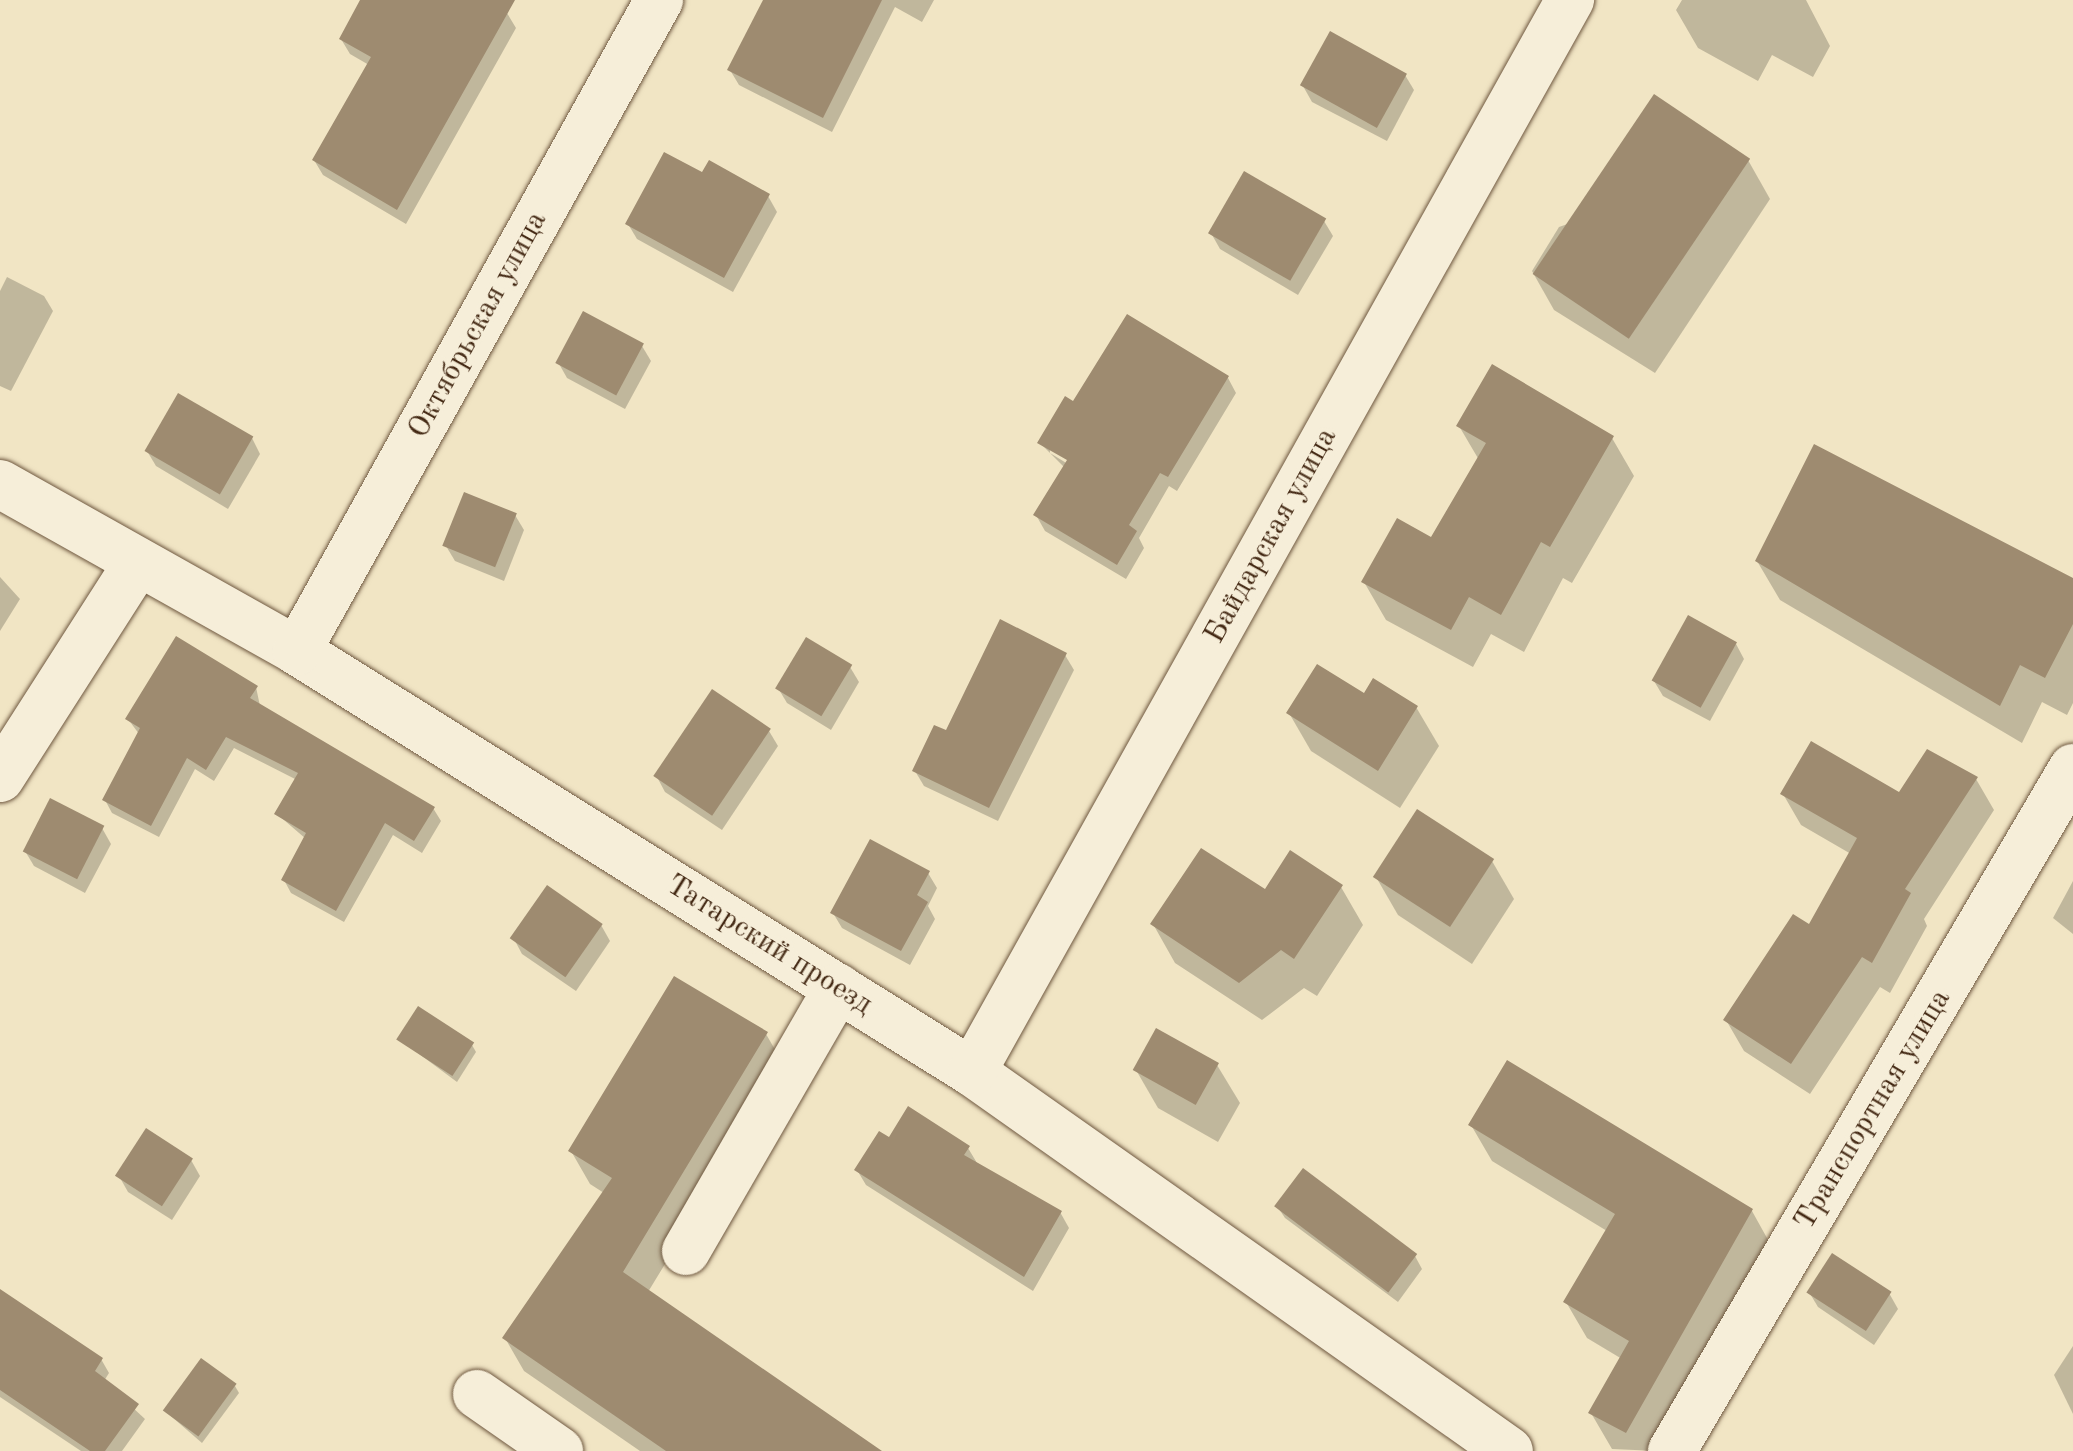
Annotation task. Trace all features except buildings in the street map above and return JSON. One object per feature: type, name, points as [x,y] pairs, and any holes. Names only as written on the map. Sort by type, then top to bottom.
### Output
[{"type":"street","name":"Октябрьская улица","points":[[297,650],[660,0]]},
{"type":"street","name":"Байдарская улица","points":[[972,1072],[1570,0]]},
{"type":"street","name":"Татарский проезд","points":[[0,484],[297,650],[972,1072],[1508,1451]]},
{"type":"street","points":[[0,778],[138,562]]},
{"type":"street","name":"Транспортная улица","points":[[1672,1451],[2073,768]]},
{"type":"street","points":[[686,1251],[838,988]]},
{"type":"street","points":[[478,1394],[560,1451]]}]
